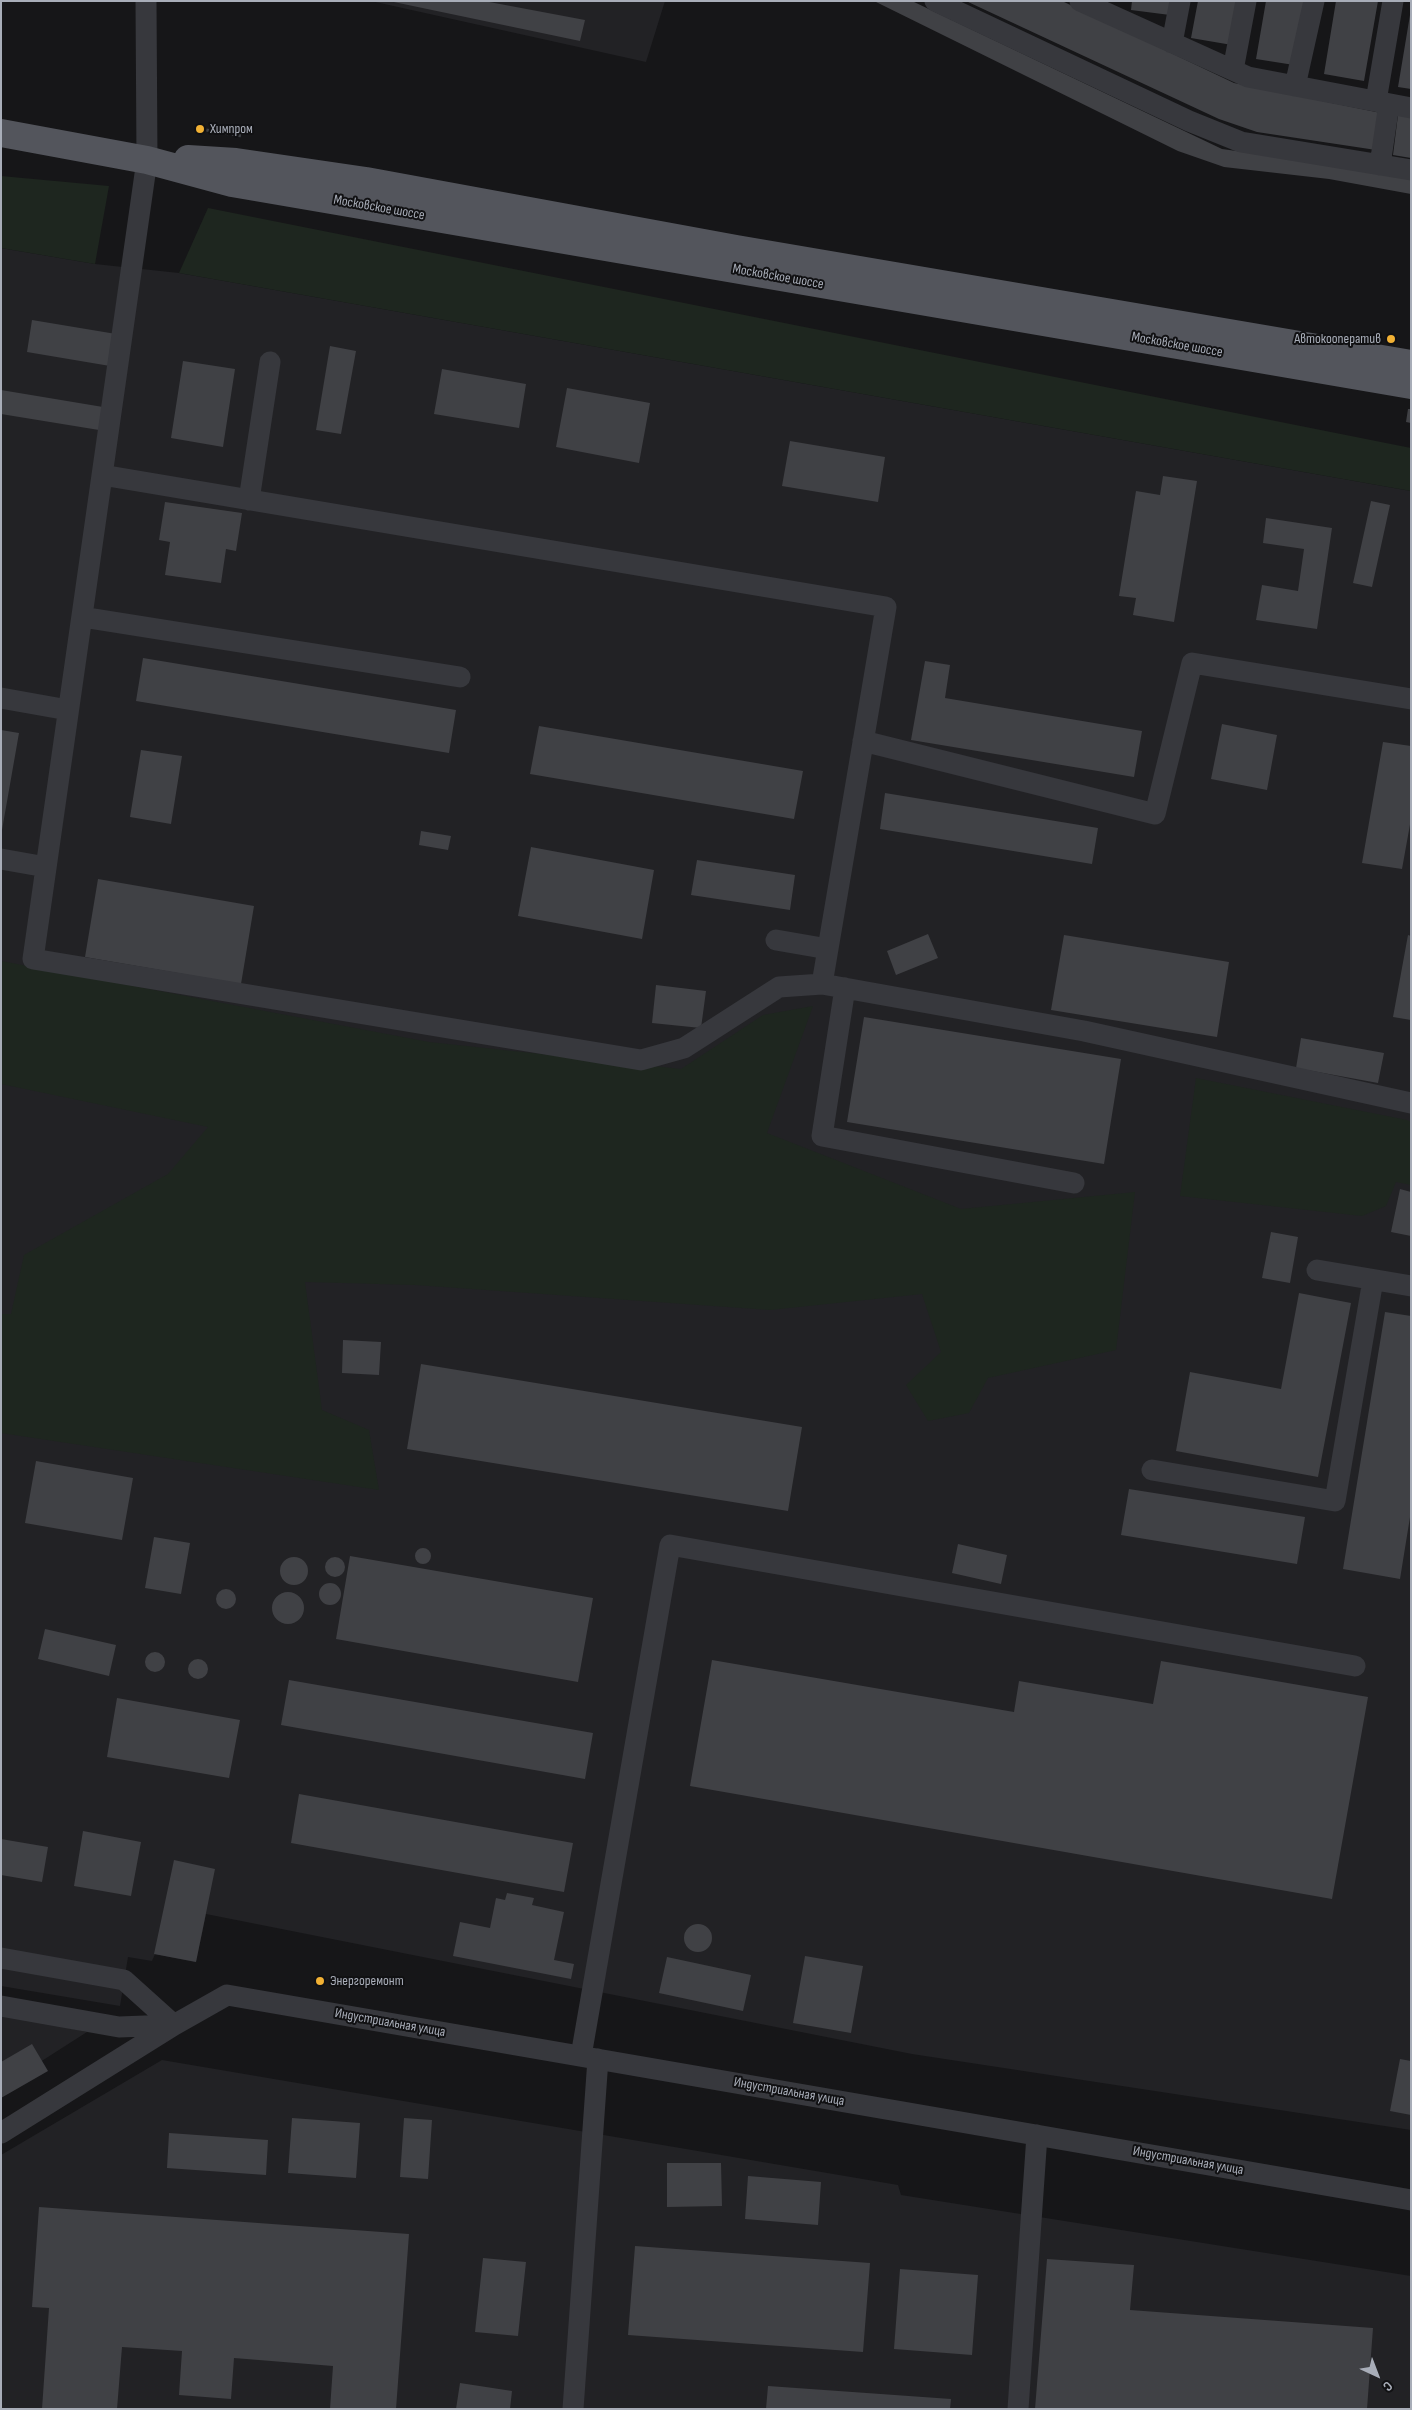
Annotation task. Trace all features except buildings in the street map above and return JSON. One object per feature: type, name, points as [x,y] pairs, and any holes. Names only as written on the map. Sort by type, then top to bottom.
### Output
[{"type":"main road","name":"Московское шоссе","points":[[1,133],[147,160],[232,183],[1411,385]]},
{"type":"main road","name":"Московское шоссе","points":[[147,160],[201,159],[236,162],[366,181],[746,251],[1411,364]]},
{"type":"street","points":[[146,1],[147,160],[32,959],[641,1060],[684,1048],[779,987],[822,984],[1084,1031],[1411,1103]]},
{"type":"street","points":[[935,1],[1189,121],[1240,142],[1411,170]]},
{"type":"street","points":[[1080,1],[1116,10],[1172,43],[1248,77],[1411,108]]},
{"type":"street","points":[[1172,43],[1180,1]]},
{"type":"street","points":[[1233,70],[1246,1]]},
{"type":"street","points":[[1295,86],[1314,1]]},
{"type":"street","points":[[1380,165],[1382,103],[1393,1]]},
{"type":"street","points":[[249,500],[270,362]]},
{"type":"street","points":[[102,475],[886,607],[822,984]]},
{"type":"street","points":[[82,617],[460,677]]},
{"type":"street","points":[[863,742],[1155,814],[1192,663],[1411,699]]},
{"type":"street","points":[[1,698],[68,710]]},
{"type":"street","points":[[1,859],[46,867]]},
{"type":"street","points":[[776,940],[828,949]]},
{"type":"street","points":[[845,988],[822,1136],[1074,1183]]},
{"type":"street","points":[[1317,1270],[1411,1286]]},
{"type":"street","points":[[1152,1470],[1335,1501],[1372,1280]]},
{"type":"street","points":[[573,2409],[589,2058],[670,1545],[1355,1666]]},
{"type":"street","points":[[1,1958],[124,1980],[174,2024]]},
{"type":"street","name":"Индустриальная улица","points":[[1,2133],[174,2024],[227,1995],[1411,2200]]},
{"type":"street","points":[[1,2006],[119,2028],[174,2024]]},
{"type":"street","points":[[1018,2409],[1037,2135]]},
{"type":"path","points":[[200,129],[242,136]]},
{"type":"shaded area","points":[[371,1],[665,1],[646,62]]},
{"type":"shaded area","points":[[1,176],[109,186],[95,264],[1,248]]},
{"type":"shaded area","points":[[208,208],[1411,448],[1411,491],[179,273]]},
{"type":"shaded area","points":[[1,248],[95,264],[179,273],[1411,491],[1411,2130],[912,2054],[206,1914],[196,1962],[155,1954],[152,1961],[128,1957],[120,2006],[1,1986]]},
{"type":"shaded area","points":[[1,961],[429,1042],[681,1069],[763,1015],[813,1006],[767,1133],[961,1209],[1135,1192],[1116,1350],[988,1378],[969,1413],[928,1421],[906,1385],[941,1352],[922,1294],[770,1310],[415,1285],[305,1282],[322,1410],[369,1430],[379,1490],[1,1433],[1,1314],[11,1314],[24,1255],[168,1174],[208,1127],[1,1084]]},
{"type":"shaded area","points":[[1196,1078],[1407,1120],[1411,1122],[1411,1185],[1396,1182],[1386,1206],[1362,1216],[1180,1196]]},
{"type":"shaded area","points":[[1,2013],[87,2032],[1,2087]]},
{"type":"shaded area","points":[[162,2060],[898,2185],[901,2195],[1411,2276],[1411,2409],[1,2409],[1,2155]]},
{"type":"place","name":"Химпром","points":[[200,129]]},
{"type":"place","name":"Автокооператив","points":[[1391,339]]},
{"type":"place","name":"Энергоремонт","points":[[320,1981]]}]
